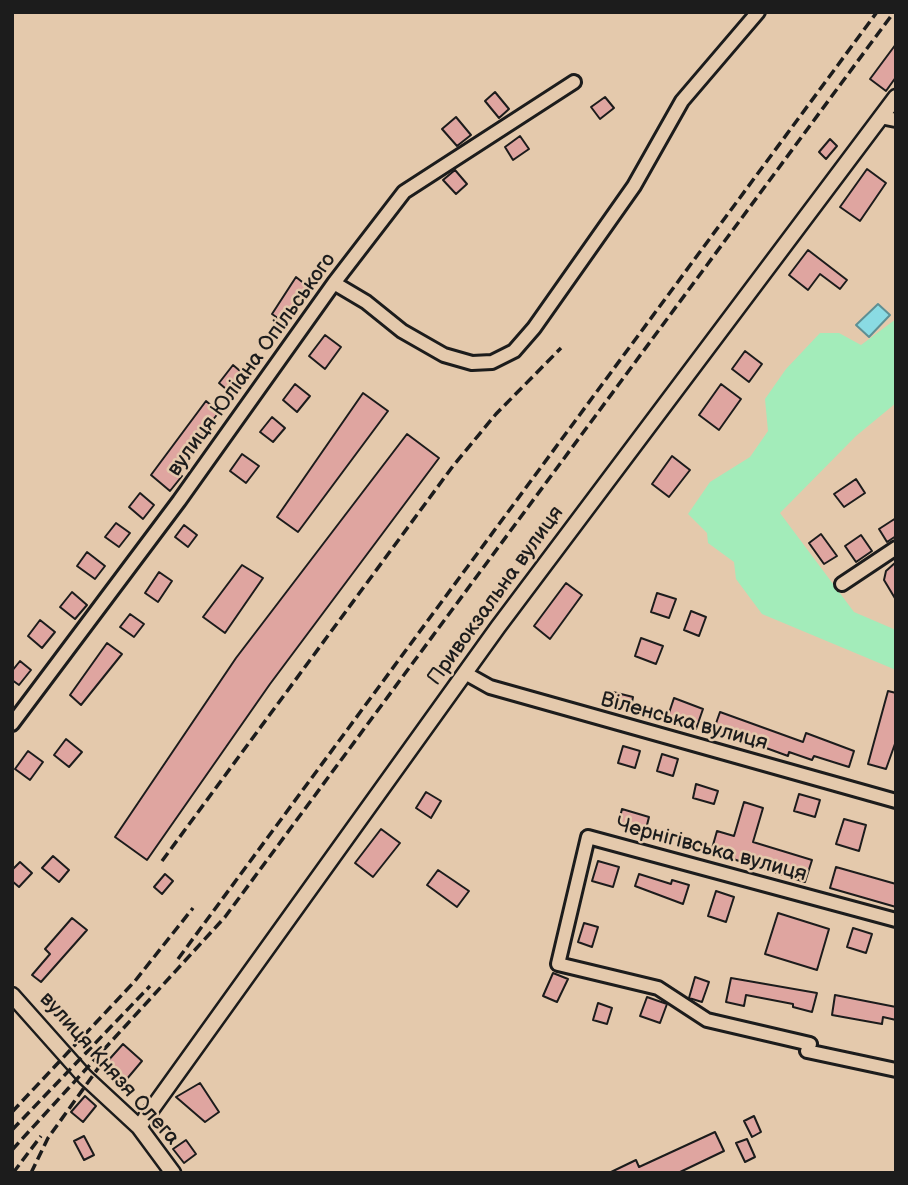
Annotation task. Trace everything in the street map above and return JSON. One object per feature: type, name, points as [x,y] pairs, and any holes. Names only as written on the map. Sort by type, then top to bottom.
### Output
[{"type":"street","points":[[334,283],[366,302],[402,331],[444,355],[472,363],[492,362],[514,351],[534,328],[634,186],[682,101],[758,12]]},
{"type":"street","name":"вулиця Юліана Опільського","points":[[12,724],[179,501],[334,283],[404,192],[574,82]]},
{"type":"street","name":"Привокзальна вулиця","points":[[139,1127],[465,673],[896,97]]},
{"type":"street","points":[[881,117],[896,120]]},
{"type":"street","points":[[842,584],[896,548]]},
{"type":"street","name":"Віленська вулиця","points":[[465,673],[490,687],[896,801]]},
{"type":"street","name":"Чернігівська вулиця","points":[[896,920],[587,838],[558,964],[658,988],[707,1020],[810,1044],[807,1051],[896,1070]]},
{"type":"street","name":"вулиця Князя Олега","points":[[12,995],[88,1080],[139,1127],[173,1173]]},
{"type":"green space","points":[[896,319],[896,403],[856,436],[780,513],[854,612],[896,630],[896,670],[762,614],[736,579],[734,562],[708,543],[707,533],[688,514],[710,482],[750,457],[768,431],[765,399],[786,369],[820,333],[839,333],[861,345]]},
{"type":"water","points":[[878,304],[890,315],[869,337],[856,325]]},
{"type":"building","points":[[896,44],[896,77],[886,91],[870,79]]},
{"type":"building","points":[[495,92],[509,109],[499,118],[485,101]]},
{"type":"building","points":[[605,97],[614,108],[600,119],[591,107]]},
{"type":"building","points":[[456,117],[471,135],[457,146],[442,129]]},
{"type":"building","points":[[520,136],[529,149],[513,160],[505,147]]},
{"type":"building","points":[[830,139],[837,146],[826,159],[819,152]]},
{"type":"building","points":[[867,169],[886,183],[860,221],[840,207]]},
{"type":"building","points":[[455,170],[467,184],[456,194],[443,180]]},
{"type":"building","points":[[808,250],[847,280],[840,289],[820,274],[808,290],[789,275]]},
{"type":"building","points":[[296,277],[311,289],[283,322],[272,314]]},
{"type":"building","points":[[325,335],[341,347],[325,369],[309,356]]},
{"type":"building","points":[[745,351],[762,364],[749,382],[732,369]]},
{"type":"building","points":[[233,365],[246,376],[232,394],[219,383]]},
{"type":"building","points":[[295,384],[310,396],[297,412],[283,400]]},
{"type":"building","points":[[721,384],[741,399],[719,430],[699,415]]},
{"type":"building","points":[[363,393],[388,411],[298,532],[277,517]]},
{"type":"building","points":[[206,401],[219,412],[174,470],[182,476],[170,491],[151,475]]},
{"type":"building","points":[[272,417],[285,428],[273,442],[260,432]]},
{"type":"building","points":[[407,434],[439,458],[270,684],[147,860],[115,837],[236,658]]},
{"type":"building","points":[[242,454],[259,466],[246,483],[230,471]]},
{"type":"building","points":[[672,456],[690,470],[669,497],[652,484]]},
{"type":"building","points":[[856,479],[865,493],[844,507],[834,494]]},
{"type":"building","points":[[140,493],[154,505],[143,519],[129,507]]},
{"type":"building","points":[[896,518],[896,536],[887,542],[879,529]]},
{"type":"building","points":[[116,523],[130,533],[119,547],[105,537]]},
{"type":"building","points":[[184,525],[197,535],[188,547],[175,537]]},
{"type":"building","points":[[821,534],[837,556],[824,564],[809,543]]},
{"type":"building","points":[[861,535],[872,551],[856,562],[845,546]]},
{"type":"building","points":[[87,552],[105,566],[95,579],[77,566]]},
{"type":"building","points":[[896,562],[896,600],[884,580],[886,571]]},
{"type":"building","points":[[242,565],[263,578],[225,633],[203,617]]},
{"type":"building","points":[[159,572],[172,581],[158,602],[145,593]]},
{"type":"building","points":[[566,583],[582,595],[550,639],[534,626]]},
{"type":"building","points":[[72,592],[87,605],[75,619],[60,607]]},
{"type":"building","points":[[657,593],[676,599],[669,618],[651,612]]},
{"type":"building","points":[[691,611],[706,617],[699,636],[684,630]]},
{"type":"building","points":[[130,614],[144,624],[134,637],[120,627]]},
{"type":"building","points":[[40,620],[55,632],[42,648],[28,636]]},
{"type":"building","points":[[641,638],[663,646],[656,664],[635,656]]},
{"type":"building","points":[[107,643],[122,654],[81,705],[70,695]]},
{"type":"building","points":[[20,661],[31,670],[19,685],[12,680],[12,671]]},
{"type":"building","points":[[888,691],[896,693],[896,741],[886,769],[868,764]]},
{"type":"building","points":[[613,692],[633,697],[630,712],[610,706]]},
{"type":"building","points":[[674,698],[703,709],[696,729],[667,719]]},
{"type":"building","points":[[720,712],[803,742],[806,733],[854,751],[849,767],[814,756],[812,760],[789,752],[788,756],[714,729]]},
{"type":"building","points":[[66,739],[82,752],[69,767],[54,755]]},
{"type":"building","points":[[623,746],[640,751],[635,768],[618,763]]},
{"type":"building","points":[[28,751],[43,762],[30,780],[15,769]]},
{"type":"building","points":[[662,754],[678,759],[673,776],[657,771]]},
{"type":"building","points":[[696,784],[718,791],[714,804],[693,798]]},
{"type":"building","points":[[426,792],[441,801],[431,818],[416,808]]},
{"type":"building","points":[[799,794],[820,800],[815,817],[794,811]]},
{"type":"building","points":[[744,802],[763,808],[753,842],[812,860],[805,882],[711,852],[717,831],[734,836]]},
{"type":"building","points":[[622,809],[649,817],[645,833],[618,825]]},
{"type":"building","points":[[844,819],[866,825],[859,851],[836,844]]},
{"type":"building","points":[[381,829],[400,843],[373,877],[355,863]]},
{"type":"building","points":[[53,856],[69,870],[59,882],[42,868]]},
{"type":"building","points":[[598,861],[619,867],[613,887],[592,881]]},
{"type":"building","points":[[20,862],[32,873],[19,887],[12,881],[12,870]]},
{"type":"building","points":[[836,867],[896,884],[896,907],[830,888]]},
{"type":"building","points":[[438,870],[469,891],[457,907],[427,885]]},
{"type":"building","points":[[165,874],[173,881],[162,894],[154,887]]},
{"type":"building","points":[[639,874],[671,884],[672,880],[689,885],[683,904],[635,886]]},
{"type":"building","points":[[716,891],[734,897],[726,922],[708,916]]},
{"type":"building","points":[[778,913],[829,929],[817,970],[765,954]]},
{"type":"building","points":[[72,918],[87,930],[41,982],[32,975],[50,954],[45,949]]},
{"type":"building","points":[[584,923],[598,927],[592,947],[578,942]]},
{"type":"building","points":[[853,928],[872,934],[866,953],[847,947]]},
{"type":"building","points":[[553,973],[568,979],[557,1002],[543,996]]},
{"type":"building","points":[[695,977],[709,982],[702,1002],[689,998]]},
{"type":"building","points":[[731,978],[817,993],[812,1012],[793,1007],[793,1004],[746,995],[744,1006],[726,1002]]},
{"type":"building","points":[[835,995],[896,1007],[896,1020],[883,1017],[882,1024],[832,1015]]},
{"type":"building","points":[[647,997],[667,1004],[660,1023],[640,1016]]},
{"type":"building","points":[[598,1003],[612,1008],[607,1024],[593,1020]]},
{"type":"building","points":[[123,1044],[142,1061],[126,1080],[106,1063]]},
{"type":"building","points":[[200,1083],[219,1112],[205,1122],[176,1097]]},
{"type":"building","points":[[85,1096],[96,1106],[83,1122],[71,1112]]},
{"type":"building","points":[[754,1116],[761,1132],[752,1137],[744,1121]]},
{"type":"building","points":[[715,1132],[724,1151],[678,1173],[609,1173],[636,1160],[639,1167]]},
{"type":"building","points":[[84,1136],[94,1155],[84,1160],[74,1141]]},
{"type":"building","points":[[747,1139],[755,1157],[745,1162],[736,1143]]},
{"type":"building","points":[[186,1140],[196,1154],[184,1163],[173,1149]]},
{"type":"railway","points":[[178,959],[877,12]]},
{"type":"railway","points":[[12,1150],[225,917],[894,12]]},
{"type":"railway","points":[[162,861],[453,466],[496,414],[561,348]]},
{"type":"railway","points":[[12,1112],[135,981],[193,908]]},
{"type":"railway","points":[[12,1130],[150,986]]},
{"type":"railway","points":[[31,1173],[48,1138],[99,1067]]},
{"type":"railway","points":[[13,1173],[41,1136]]}]
